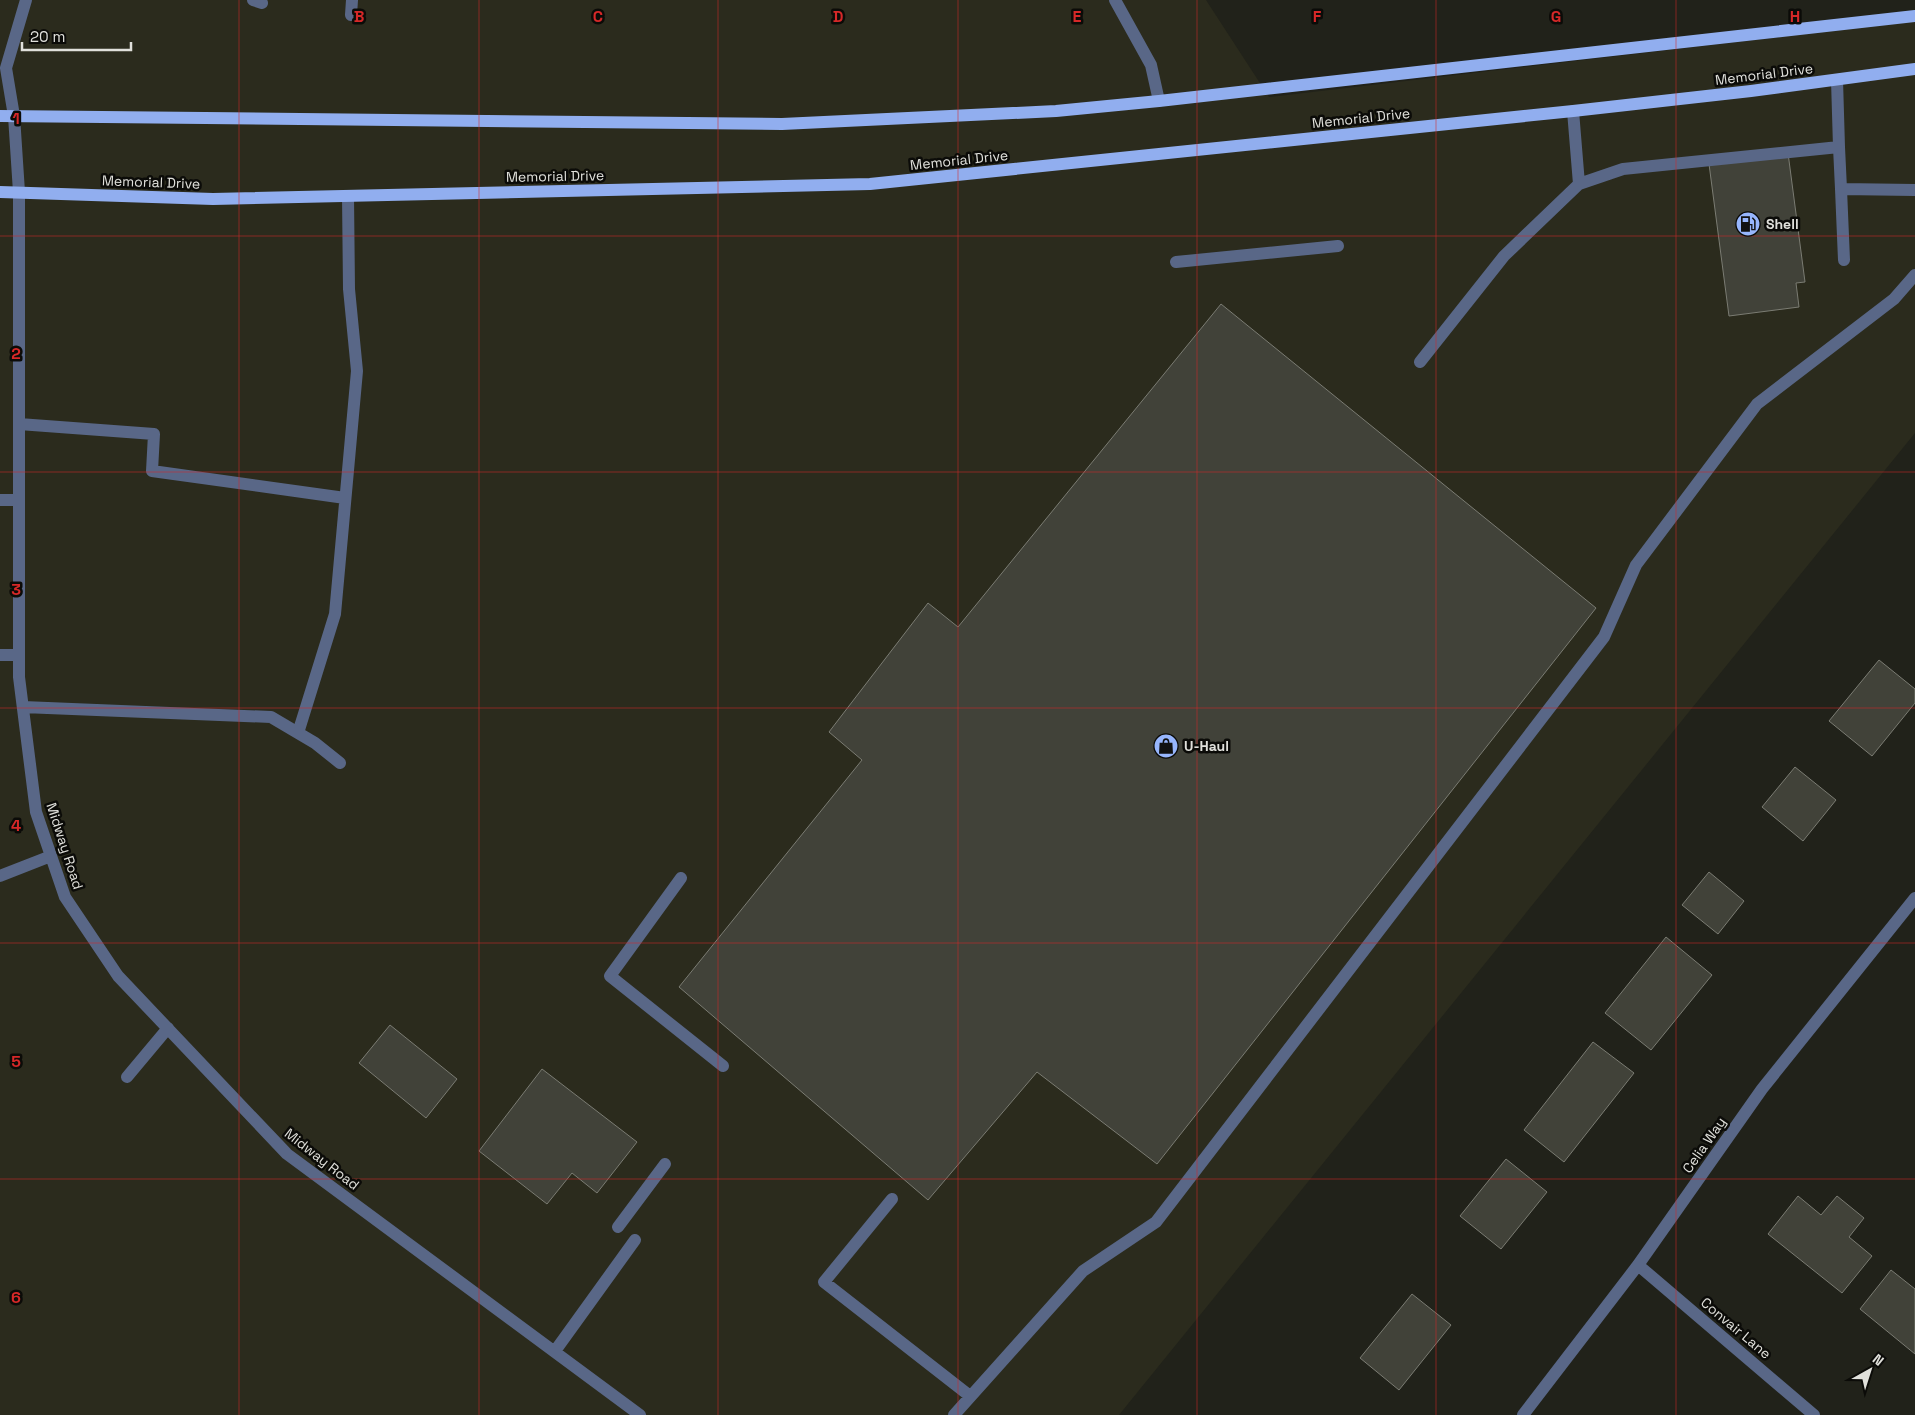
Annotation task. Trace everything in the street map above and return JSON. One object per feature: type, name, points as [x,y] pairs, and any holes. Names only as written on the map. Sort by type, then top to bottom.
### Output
[{"type":"main road","points":[[0,116],[782,124],[1056,110],[1158,101],[1915,16]]},
{"type":"main road","name":"Memorial Drive","points":[[0,192],[213,199],[870,184],[1751,92],[1915,69]]},
{"type":"street","name":"Midway Road","points":[[26,0],[6,68],[14,116],[19,192],[19,677],[36,812],[65,897],[118,976],[287,1154],[640,1415]]},
{"type":"street","points":[[351,15],[352,0]]},
{"type":"street","points":[[1115,0],[1152,65],[1158,101]]},
{"type":"street","points":[[1837,80],[1844,260]]},
{"type":"street","points":[[1573,111],[1579,184]]},
{"type":"street","points":[[1420,362],[1504,256],[1579,184],[1623,168],[1839,147]]},
{"type":"street","points":[[1841,189],[1915,190]]},
{"type":"street","points":[[298,733],[335,614],[357,371],[349,290],[348,196]]},
{"type":"street","points":[[1176,262],[1338,246]]},
{"type":"street","points":[[954,1415],[1083,1271],[1156,1222],[1604,637],[1636,565],[1757,404],[1894,299],[1915,275]]},
{"type":"street","points":[[19,424],[154,434],[152,471],[345,498]]},
{"type":"street","points":[[0,500],[19,500]]},
{"type":"street","points":[[0,655],[19,655]]},
{"type":"street","points":[[22,706],[271,717],[315,743],[340,763]]},
{"type":"street","points":[[0,876],[51,856]]},
{"type":"street","points":[[681,878],[610,976],[723,1066]]},
{"type":"street","name":"Celia Way","points":[[1523,1415],[1638,1265],[1762,1089],[1915,898]]},
{"type":"street","points":[[127,1077],[168,1028]]},
{"type":"street","points":[[618,1227],[665,1164]]},
{"type":"street","points":[[892,1199],[824,1282],[970,1396]]},
{"type":"street","points":[[555,1351],[634,1240]]},
{"type":"street","name":"Convair Lane","points":[[1638,1265],[1814,1415]]},
{"type":"shaded area","points":[[0,0],[1206,0],[1269,97],[1915,21],[1915,433],[1119,1415],[0,1415]]},
{"type":"building","points":[[1788,153],[1805,282],[1796,283],[1799,307],[1729,316],[1709,164]]},
{"type":"building","name":"U-Haul","points":[[1221,304],[1596,608],[1157,1164],[1037,1072],[928,1200],[679,987],[862,760],[829,732],[928,603],[958,627]]},
{"type":"building","points":[[1879,660],[1915,689],[1915,703],[1872,756],[1829,721]]},
{"type":"building","points":[[1795,767],[1836,800],[1803,841],[1762,807]]},
{"type":"building","points":[[1709,872],[1744,901],[1718,934],[1682,905]]},
{"type":"building","points":[[1666,937],[1712,975],[1651,1050],[1605,1013]]},
{"type":"building","points":[[390,1025],[457,1079],[426,1118],[359,1063]]},
{"type":"building","points":[[1593,1042],[1634,1073],[1564,1162],[1524,1130]]},
{"type":"building","points":[[542,1069],[637,1142],[597,1193],[572,1173],[547,1204],[479,1151]]},
{"type":"building","points":[[1506,1159],[1547,1192],[1501,1249],[1460,1216]]},
{"type":"building","points":[[1798,1196],[1821,1215],[1837,1196],[1864,1218],[1849,1237],[1872,1256],[1842,1293],[1768,1234]]},
{"type":"building","points":[[1891,1270],[1915,1289],[1915,1354],[1860,1309]]},
{"type":"building","points":[[1412,1294],[1451,1325],[1399,1390],[1360,1358]]},
{"type":"place","name":"Shell","points":[[1748,224]]},
{"type":"place","name":"U-Haul","points":[[1166,746]]}]
